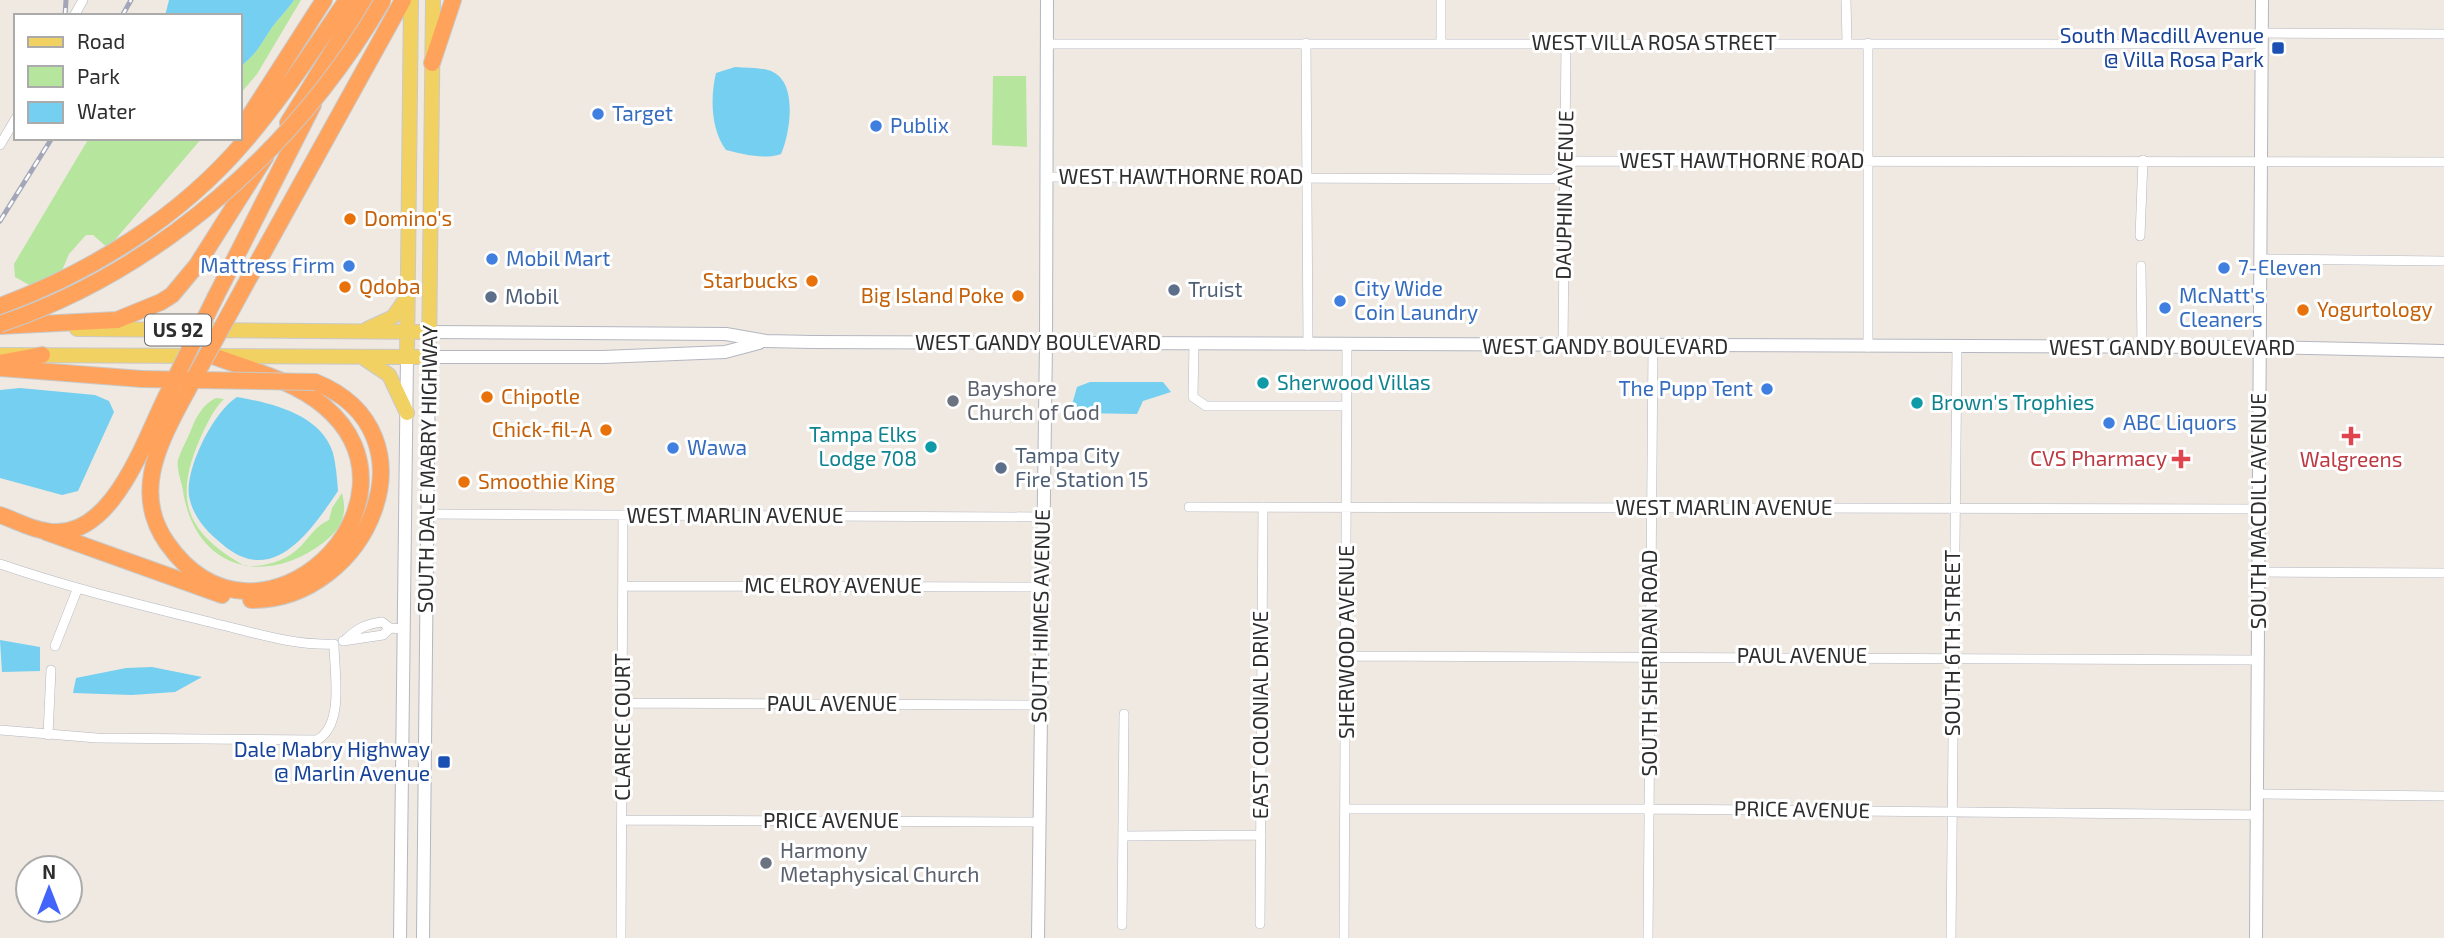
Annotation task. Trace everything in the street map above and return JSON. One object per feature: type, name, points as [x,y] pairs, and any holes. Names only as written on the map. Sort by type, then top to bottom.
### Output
[{"type":"highway","points":[[242,128],[324,0]]},
{"type":"highway","points":[[0,306],[61,280],[114,251],[160,220],[196,190],[243,143],[265,116],[347,0]]},
{"type":"highway","points":[[213,356],[307,394],[335,417],[353,448],[359,490],[355,514],[333,554],[316,570],[298,581],[255,591],[211,581],[177,557],[156,521],[150,478],[173,401],[216,296],[365,0]]},
{"type":"highway","points":[[0,326],[117,320],[139,314],[172,295],[197,265],[365,0]]},
{"type":"highway","points":[[0,326],[103,279],[172,233],[220,195],[261,158],[300,116],[342,64],[383,0]]},
{"type":"highway","points":[[46,531],[77,527],[106,509],[117,493],[244,287],[403,0]]},
{"type":"highway","points":[[432,63],[453,0]]},
{"type":"highway","points":[[196,190],[233,140]]},
{"type":"highway","points":[[0,366],[41,355]]},
{"type":"highway","points":[[0,366],[130,378],[314,382],[343,396],[363,415],[377,440],[381,468],[376,502],[363,533],[343,561],[316,584],[276,600],[227,597],[0,515]]},
{"type":"main road","name":"SOUTH DALE MABRY HIGHWAY","points":[[400,938],[400,774],[396,629],[407,413],[411,0]]},
{"type":"main road","name":"SOUTH DALE MABRY HIGHWAY","points":[[423,938],[433,0]]},
{"type":"main road","name":"SOUTH HIMES AVENUE","points":[[1038,938],[1046,343],[1047,0]]},
{"type":"main road","name":"SOUTH MACDILL AVENUE","points":[[2256,938],[2262,0]]},
{"type":"main road","name":"US 92","points":[[355,332],[393,317],[408,295]]},
{"type":"main road","name":"WEST GANDY BOULEVARD","points":[[0,326],[726,334],[766,341],[1563,347],[2260,347],[2444,351]]},
{"type":"main road","name":"WEST GANDY BOULEVARD","points":[[0,355],[603,357],[725,352],[766,341]]},
{"type":"main road","points":[[360,357],[389,374],[407,413]]},
{"type":"main road","points":[[396,629],[426,629]]},
{"type":"main road","points":[[400,774],[425,774]]},
{"type":"street","points":[[1441,0],[1441,43]]},
{"type":"street","points":[[1846,0],[1847,43]]},
{"type":"street","name":"WEST VILLA ROSA STREET","points":[[1047,44],[1868,43],[2444,34]]},
{"type":"street","points":[[1306,43],[1308,345]]},
{"type":"street","name":"DAUPHIN AVENUE","points":[[1563,347],[1566,43]]},
{"type":"street","points":[[1868,43],[1868,347]]},
{"type":"street","points":[[0,145],[14,121]]},
{"type":"street","points":[[2140,236],[2143,160]]},
{"type":"street","name":"WEST HAWTHORNE ROAD","points":[[1046,177],[1553,179],[1575,162],[2444,162]]},
{"type":"street","points":[[2261,259],[2444,261]]},
{"type":"street","points":[[2141,266],[2142,347]]},
{"type":"street","points":[[1194,344],[1193,397],[1206,406],[1347,406]]},
{"type":"street","name":"SHERWOOD AVENUE","points":[[1344,938],[1347,345]]},
{"type":"street","name":"SOUTH SHERIDAN ROAD","points":[[1648,938],[1653,347]]},
{"type":"street","name":"SOUTH 6TH STREET","points":[[1951,938],[1957,348]]},
{"type":"street","name":"WEST MARLIN AVENUE","points":[[1189,507],[2260,509]]},
{"type":"street","name":"EAST COLONIAL DRIVE","points":[[1260,924],[1263,507]]},
{"type":"street","name":"WEST MARLIN AVENUE","points":[[427,514],[1042,517]]},
{"type":"street","name":"CLARICE COURT","points":[[621,938],[623,515]]},
{"type":"street","points":[[0,564],[77,590],[305,644],[334,644],[345,640],[356,629],[369,624],[382,622],[396,629]]},
{"type":"street","points":[[2259,572],[2444,573]]},
{"type":"street","name":"MC ELROY AVENUE","points":[[624,586],[1041,587]]},
{"type":"street","points":[[55,646],[77,590]]},
{"type":"street","points":[[0,730],[97,738],[317,740],[325,735],[334,720],[334,644]]},
{"type":"street","name":"PAUL AVENUE","points":[[1347,656],[1651,655],[2258,660]]},
{"type":"street","points":[[48,735],[51,670]]},
{"type":"street","name":"PAUL AVENUE","points":[[623,703],[1040,705]]},
{"type":"street","points":[[1122,925],[1124,714]]},
{"type":"street","points":[[2258,794],[2444,796]]},
{"type":"street","name":"PRICE AVENUE","points":[[1345,809],[2258,815]]},
{"type":"street","name":"PRICE AVENUE","points":[[622,820],[1039,822]]},
{"type":"street","points":[[1123,835],[1261,835]]},
{"type":"green space","points":[[294,0],[301,0],[257,74],[242,92],[242,65]]},
{"type":"green space","points":[[993,76],[1026,76],[1027,147],[992,145]]},
{"type":"green space","points":[[88,140],[200,140],[108,248],[93,235],[86,235],[69,254],[61,273],[31,286],[15,277],[14,264]]},
{"type":"green space","points":[[216,398],[224,399],[213,413],[199,441],[187,482],[187,499],[191,514],[210,542],[242,564],[217,553],[202,538],[190,517],[178,467],[179,456],[198,416],[207,404]]},
{"type":"green space","points":[[342,493],[342,521],[323,543],[300,557],[278,565],[252,566],[275,562],[289,556],[329,520],[332,508]]},
{"type":"water","points":[[169,0],[294,0],[242,65],[242,14],[166,14]]},
{"type":"water","points":[[735,67],[769,70],[781,78],[786,87],[790,110],[781,154],[746,155],[726,150],[721,142],[713,113],[714,83],[716,73]]},
{"type":"water","points":[[1090,382],[1163,382],[1171,392],[1143,401],[1137,414],[1079,413],[1071,408],[1077,387]]},
{"type":"water","points":[[20,388],[95,395],[109,401],[114,412],[78,491],[62,495],[0,478],[0,390]]},
{"type":"water","points":[[237,397],[279,407],[306,420],[327,440],[336,467],[338,491],[315,523],[289,549],[274,557],[258,560],[240,556],[211,534],[194,511],[189,496],[192,471],[203,441],[219,414]]},
{"type":"water","points":[[0,640],[40,647],[40,671],[2,672]]},
{"type":"water","points":[[152,667],[202,677],[175,692],[132,695],[73,693],[76,678],[126,668]]},
{"type":"railway","points":[[65,14],[66,0]]},
{"type":"railway","points":[[123,14],[131,0]]},
{"type":"railway","points":[[0,221],[51,140]]},
{"type":"place","name":"South Macdill Avenue @ Villa Rosa Park","points":[[2278,48]]},
{"type":"place","name":"Target","points":[[598,114]]},
{"type":"place","name":"Publix","points":[[876,126]]},
{"type":"place","name":"Domino's","points":[[350,219]]},
{"type":"place","name":"Mobil Mart","points":[[492,259]]},
{"type":"place","name":"Mattress Firm","points":[[349,266]]},
{"type":"place","name":"7-Eleven","points":[[2224,268]]},
{"type":"place","name":"Starbucks","points":[[812,281]]},
{"type":"place","name":"Qdoba","points":[[345,287]]},
{"type":"place","name":"Truist","points":[[1174,290]]},
{"type":"place","name":"Big Island Poke","points":[[1018,296]]},
{"type":"place","name":"Mobil","points":[[491,297]]},
{"type":"place","name":"City Wide Coin Laundry","points":[[1340,301]]},
{"type":"place","name":"McNatt's Cleaners","points":[[2165,308]]},
{"type":"place","name":"Yogurtology","points":[[2303,310]]},
{"type":"place","name":"Sherwood Villas","points":[[1263,383]]},
{"type":"place","name":"The Pupp Tent","points":[[1767,389]]},
{"type":"place","name":"Chipotle","points":[[487,397]]},
{"type":"place","name":"Bayshore Church of God","points":[[953,401]]},
{"type":"place","name":"Brown's Trophies","points":[[1917,403]]},
{"type":"place","name":"ABC Liquors","points":[[2109,423]]},
{"type":"place","name":"Chick-fil-A","points":[[606,430]]},
{"type":"place","name":"Walgreens","points":[[2351,436]]},
{"type":"place","name":"Tampa Elks Lodge 708","points":[[931,447]]},
{"type":"place","name":"Wawa","points":[[673,448]]},
{"type":"place","name":"CVS Pharmacy","points":[[2181,459]]},
{"type":"place","name":"Tampa City Fire Station 15","points":[[1001,468]]},
{"type":"place","name":"Smoothie King","points":[[464,482]]},
{"type":"place","name":"Dale Mabry Highway @ Marlin Avenue","points":[[444,762]]},
{"type":"place","name":"Harmony Metaphysical Church","points":[[766,863]]}]
